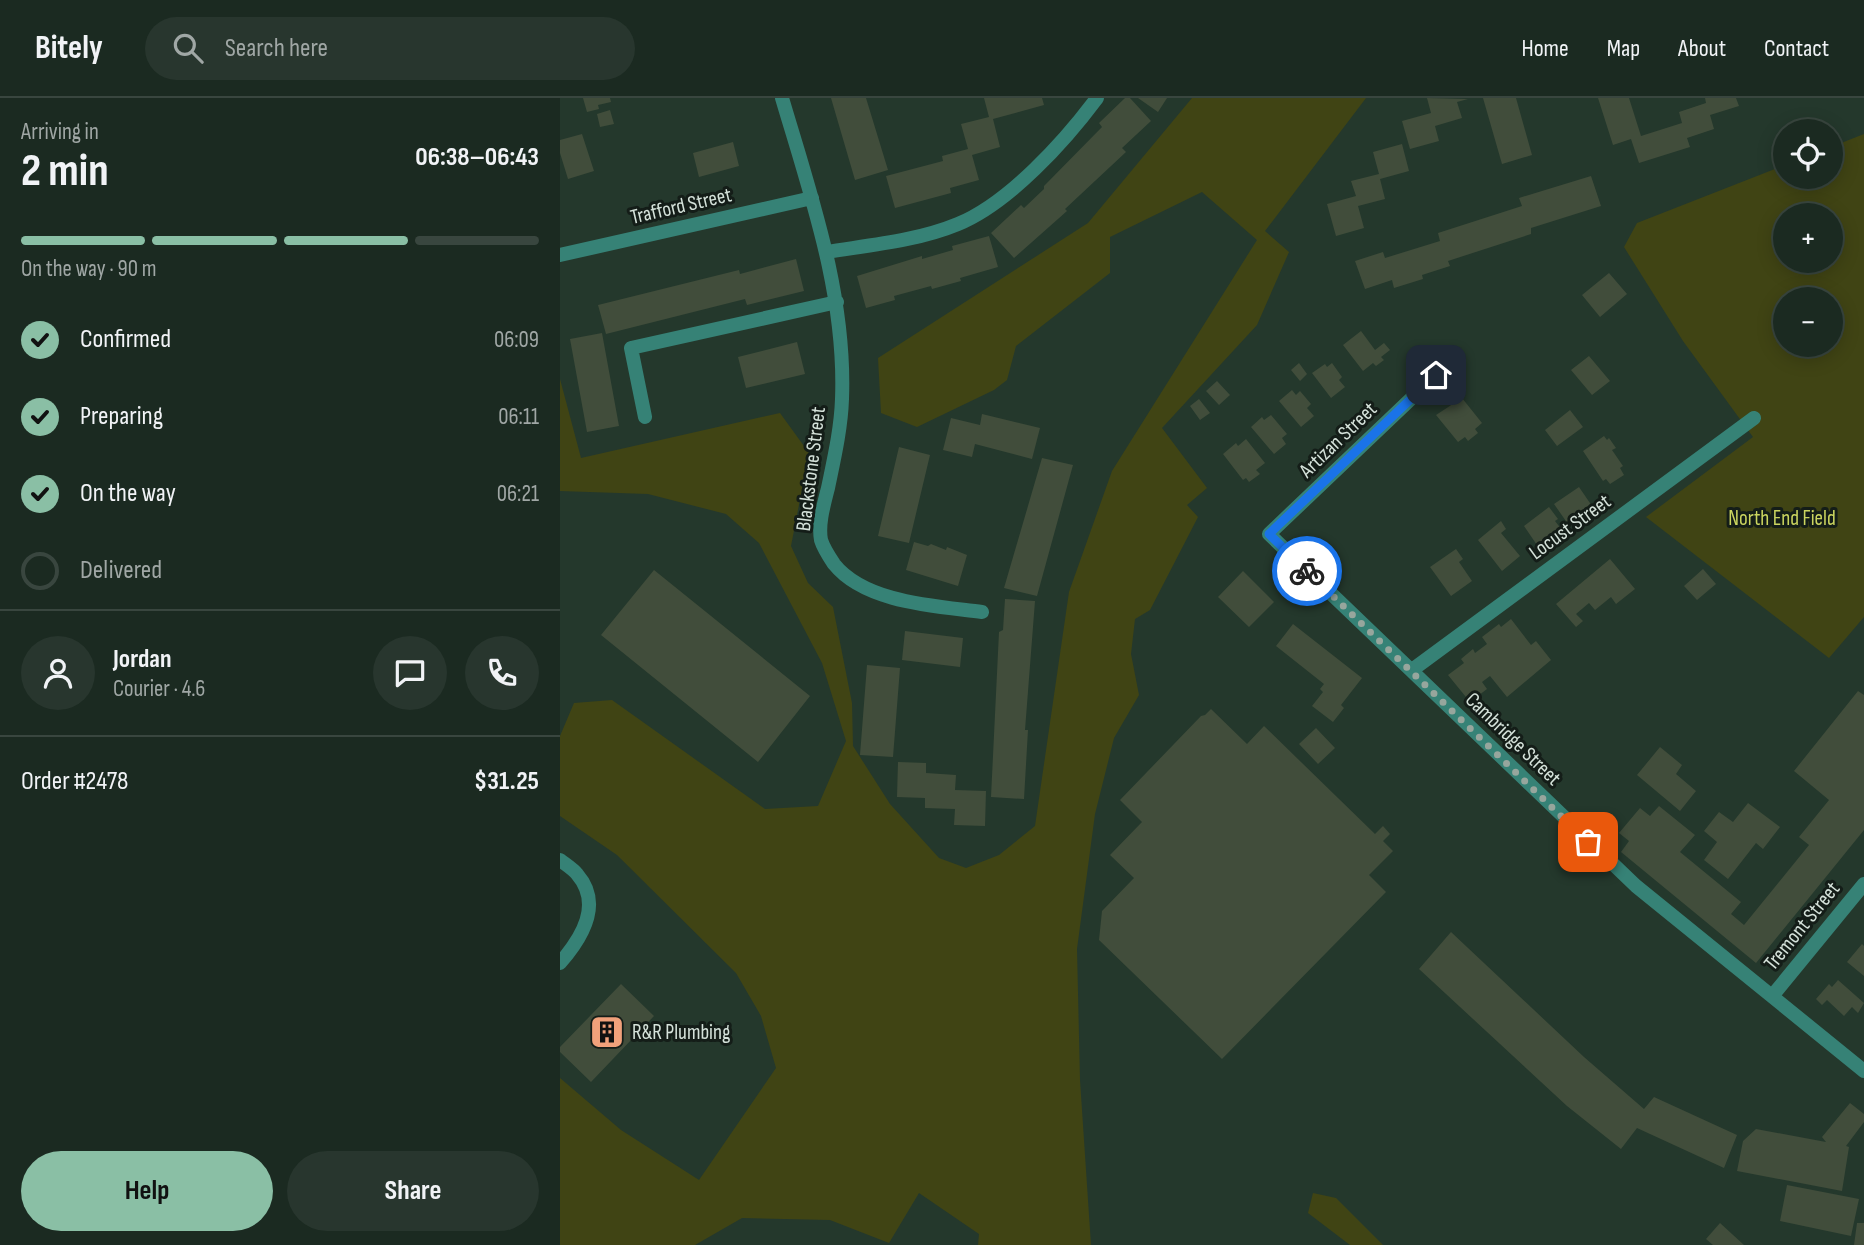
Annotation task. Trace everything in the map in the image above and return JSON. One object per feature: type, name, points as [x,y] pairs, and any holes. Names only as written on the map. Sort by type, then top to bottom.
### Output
[{"type":"street","name":"Blackstone Street","points":[[782,98],[826,252],[837,302],[842,354],[842,401],[836,448],[822,513],[821,541],[835,564],[854,582],[890,598],[982,612]]},
{"type":"street","points":[[826,252],[930,233],[959,224],[982,212],[1048,155],[1082,119],[1097,98]]},
{"type":"street","name":"Trafford Street","points":[[560,255],[812,198]]},
{"type":"street","points":[[645,417],[631,348],[837,302]]},
{"type":"street","name":"Artizan Street","points":[[1269,534],[1436,375]]},
{"type":"street","name":"Locust Street","points":[[1412,670],[1754,418]]},
{"type":"street","name":"Cambridge Street","points":[[1269,534],[1636,886],[1864,1071]]},
{"type":"street","points":[[560,860],[577,874],[588,893],[590,915],[582,935],[560,963]]},
{"type":"street","name":"Tremont Street","points":[[1773,995],[1864,884]]},
{"type":"green space","points":[[1192,98],[1366,98],[1265,231],[1289,252],[1257,325],[1162,428],[1207,488],[1187,505],[1198,517],[1150,610],[1135,619],[1131,654],[1139,695],[1114,738],[1095,814],[1077,949],[1080,1080],[1091,1245],[978,1245],[979,1234],[919,1193],[889,1243],[830,1220],[742,1218],[695,1245],[560,1245],[560,1078],[621,1130],[699,1180],[776,1068],[761,1016],[736,973],[617,855],[560,816],[560,736],[574,703],[612,700],[765,809],[818,806],[846,741],[822,663],[759,543],[726,514],[648,494],[560,491],[560,379],[581,458],[780,413],[809,453],[791,546],[808,583],[833,607],[852,703],[853,746],[890,804],[939,858],[966,868],[999,855],[1035,826],[1069,592],[1112,471],[1257,240],[1202,192],[1110,237],[1110,273],[1016,346],[1007,380],[994,390],[917,427],[881,413],[878,358],[1088,223]]},
{"type":"green space","name":"North End Field","points":[[1864,134],[1864,617],[1829,658],[1646,517],[1753,437],[1683,341],[1624,247],[1637,223],[1773,170],[1773,189],[1843,189],[1843,142]]},
{"type":"green space","points":[[1313,1193],[1336,1198],[1383,1245],[1350,1245],[1308,1213]]},
{"type":"building","points":[[583,98],[610,98],[611,102],[598,105],[599,109],[587,112]]},
{"type":"building","points":[[831,98],[866,98],[888,170],[855,180]]},
{"type":"building","points":[[984,98],[1042,98],[1044,105],[993,119],[1000,147],[972,155],[979,180],[950,188],[951,193],[895,208],[886,176],[943,161],[942,156],[968,149],[961,124],[989,117]]},
{"type":"building","points":[[1125,98],[1130,98],[1151,121],[1122,148],[1126,152],[1065,209],[1067,211],[1014,258],[991,233],[1021,205],[1024,208],[1044,189],[1102,127],[1099,123]]},
{"type":"building","points":[[1138,98],[1167,98],[1158,112]]},
{"type":"building","points":[[1427,98],[1468,99],[1457,102],[1462,118],[1435,126],[1439,141],[1410,149],[1402,121],[1431,113]]},
{"type":"building","points":[[1483,98],[1516,98],[1532,155],[1502,164]]},
{"type":"building","points":[[1598,98],[1629,98],[1641,136],[1682,123],[1679,112],[1706,103],[1705,98],[1736,98],[1739,106],[1710,115],[1714,129],[1687,138],[1690,147],[1639,163],[1631,139],[1613,145]]},
{"type":"building","points":[[610,110],[614,124],[600,127],[597,114]]},
{"type":"building","points":[[582,134],[594,171],[568,179],[560,153],[560,140]]},
{"type":"building","points":[[733,142],[739,166],[699,177],[693,153]]},
{"type":"building","points":[[1402,144],[1409,171],[1380,179],[1385,199],[1358,206],[1364,228],[1336,236],[1327,204],[1356,196],[1351,181],[1379,174],[1373,152]]},
{"type":"building","points":[[1591,176],[1601,206],[1531,228],[1531,234],[1448,261],[1450,266],[1422,275],[1423,279],[1394,288],[1392,280],[1365,289],[1355,261],[1383,252],[1385,258],[1440,241],[1438,233],[1522,206],[1519,198]]},
{"type":"building","points":[[989,236],[998,267],[960,278],[961,281],[894,296],[895,300],[866,308],[857,276],[922,256],[922,259],[953,250],[952,246]]},
{"type":"building","points":[[796,259],[804,291],[747,305],[745,299],[606,334],[598,305],[739,270],[740,274]]},
{"type":"building","points":[[1609,273],[1627,294],[1600,317],[1582,295]]},
{"type":"building","points":[[1361,331],[1375,350],[1384,343],[1390,350],[1381,357],[1384,360],[1376,366],[1373,363],[1363,371],[1343,345]]},
{"type":"building","points":[[602,333],[619,426],[587,432],[570,339]]},
{"type":"building","points":[[797,342],[805,374],[746,388],[738,357]]},
{"type":"building","points":[[1589,356],[1610,381],[1592,395],[1571,370]]},
{"type":"building","points":[[1299,363],[1307,374],[1300,381],[1291,370]]},
{"type":"building","points":[[1332,363],[1342,377],[1339,380],[1345,387],[1331,398],[1312,373],[1325,364],[1327,367]]},
{"type":"building","points":[[1217,381],[1230,395],[1219,405],[1206,391]]},
{"type":"building","points":[[1292,390],[1296,395],[1300,391],[1311,404],[1307,408],[1314,416],[1301,427],[1279,401]]},
{"type":"building","points":[[1462,398],[1482,423],[1475,429],[1478,433],[1468,441],[1465,437],[1458,442],[1436,415]]},
{"type":"building","points":[[1199,399],[1210,413],[1200,420],[1190,406]]},
{"type":"building","points":[[1570,410],[1583,427],[1557,446],[1545,430]]},
{"type":"building","points":[[982,414],[1040,428],[1032,459],[975,444],[972,457],[943,450],[951,418],[980,425]]},
{"type":"building","points":[[1271,415],[1287,434],[1282,438],[1286,444],[1274,454],[1251,427],[1262,417],[1264,420]]},
{"type":"building","points":[[1604,436],[1607,440],[1609,438],[1616,448],[1612,450],[1623,466],[1620,468],[1624,475],[1610,484],[1606,479],[1603,481],[1583,451]]},
{"type":"building","points":[[1246,439],[1265,463],[1256,470],[1260,474],[1249,482],[1246,478],[1243,480],[1223,454],[1236,443],[1238,446]]},
{"type":"building","points":[[899,447],[930,455],[909,543],[878,536]]},
{"type":"building","points":[[1042,458],[1073,465],[1037,596],[1004,588]]},
{"type":"building","points":[[1579,487],[1592,506],[1585,511],[1588,515],[1568,524],[1554,504]]},
{"type":"building","points":[[1549,507],[1562,530],[1555,535],[1557,538],[1547,545],[1545,542],[1539,548],[1524,526]]},
{"type":"building","points":[[1501,521],[1506,529],[1501,533],[1520,556],[1502,571],[1478,540]]},
{"type":"building","points":[[914,542],[928,546],[931,544],[946,550],[947,547],[967,555],[958,586],[906,570]]},
{"type":"building","points":[[1456,549],[1463,559],[1459,562],[1472,581],[1451,596],[1430,567]]},
{"type":"building","points":[[1610,559],[1635,589],[1616,604],[1611,597],[1595,610],[1589,603],[1576,614],[1583,621],[1576,627],[1556,604]]},
{"type":"building","points":[[1703,569],[1716,584],[1697,600],[1684,586]]},
{"type":"building","points":[[654,570],[810,696],[758,762],[601,635]]},
{"type":"building","points":[[1243,571],[1274,602],[1249,627],[1218,597]]},
{"type":"building","points":[[1005,599],[1035,601],[1025,730],[1028,730],[1024,799],[991,797],[999,632],[1003,630]]},
{"type":"building","points":[[1511,619],[1531,645],[1536,641],[1551,660],[1507,697],[1490,676],[1482,682],[1487,689],[1470,702],[1448,675],[1464,663],[1461,659],[1473,649],[1475,653],[1487,644],[1482,637]]},
{"type":"building","points":[[1293,624],[1362,678],[1341,705],[1344,708],[1333,722],[1312,706],[1323,692],[1320,689],[1324,684],[1276,646]]},
{"type":"building","points":[[905,631],[963,638],[960,667],[902,660]]},
{"type":"building","points":[[867,665],[900,668],[893,757],[860,755]]},
{"type":"building","points":[[1858,691],[1864,695],[1864,830],[1756,963],[1621,852],[1629,841],[1619,833],[1640,808],[1650,816],[1659,806],[1695,835],[1680,852],[1741,902],[1731,914],[1744,925],[1809,845],[1799,837],[1829,800],[1794,771]]},
{"type":"building","points":[[1211,709],[1247,744],[1264,726],[1375,834],[1383,826],[1390,834],[1383,841],[1393,851],[1369,875],[1386,892],[1222,1059],[1099,940],[1102,911],[1134,878],[1110,855],[1142,822],[1120,800],[1201,716]]},
{"type":"building","points":[[1316,728],[1335,748],[1318,764],[1299,744]]},
{"type":"building","points":[[1660,747],[1682,765],[1676,774],[1696,791],[1680,811],[1637,775]]},
{"type":"building","points":[[898,762],[926,763],[926,773],[956,775],[955,790],[986,791],[985,826],[954,825],[955,809],[925,808],[925,798],[897,797]]},
{"type":"building","points":[[1748,803],[1780,827],[1763,849],[1756,843],[1728,879],[1704,860],[1717,842],[1704,831],[1719,812],[1733,822]]},
{"type":"building","points":[[1451,932],[1584,1057],[1644,1109],[1654,1097],[1737,1135],[1724,1168],[1637,1128],[1621,1149],[1567,1106],[1419,969]]},
{"type":"building","points":[[1862,944],[1864,946],[1864,976],[1847,962]]},
{"type":"building","points":[[1838,980],[1864,1003],[1858,1013],[1852,1007],[1844,1016],[1827,1000],[1822,1005],[1816,999],[1829,984],[1832,987]]},
{"type":"building","name":"R&R Plumbing","points":[[621,984],[654,1016],[591,1082],[560,1052],[560,1047]]},
{"type":"building","points":[[1850,1103],[1864,1114],[1864,1122],[1846,1146],[1849,1147],[1842,1191],[1737,1171],[1743,1141],[1756,1129],[1826,1142],[1822,1137]]},
{"type":"building","points":[[1787,1185],[1859,1199],[1851,1236],[1780,1221]]},
{"type":"building","points":[[1720,1223],[1744,1245],[1713,1245],[1706,1239]]},
{"type":"building","points":[[1857,1223],[1864,1223],[1864,1245],[1854,1245]]},
{"type":"way so far","points":[[1307,571],[1588,842]]},
{"type":"place","name":"R&R Plumbing","points":[[607,1032]]},
{"type":"route","points":[[1307,571],[1269,534],[1436,375]]}]
